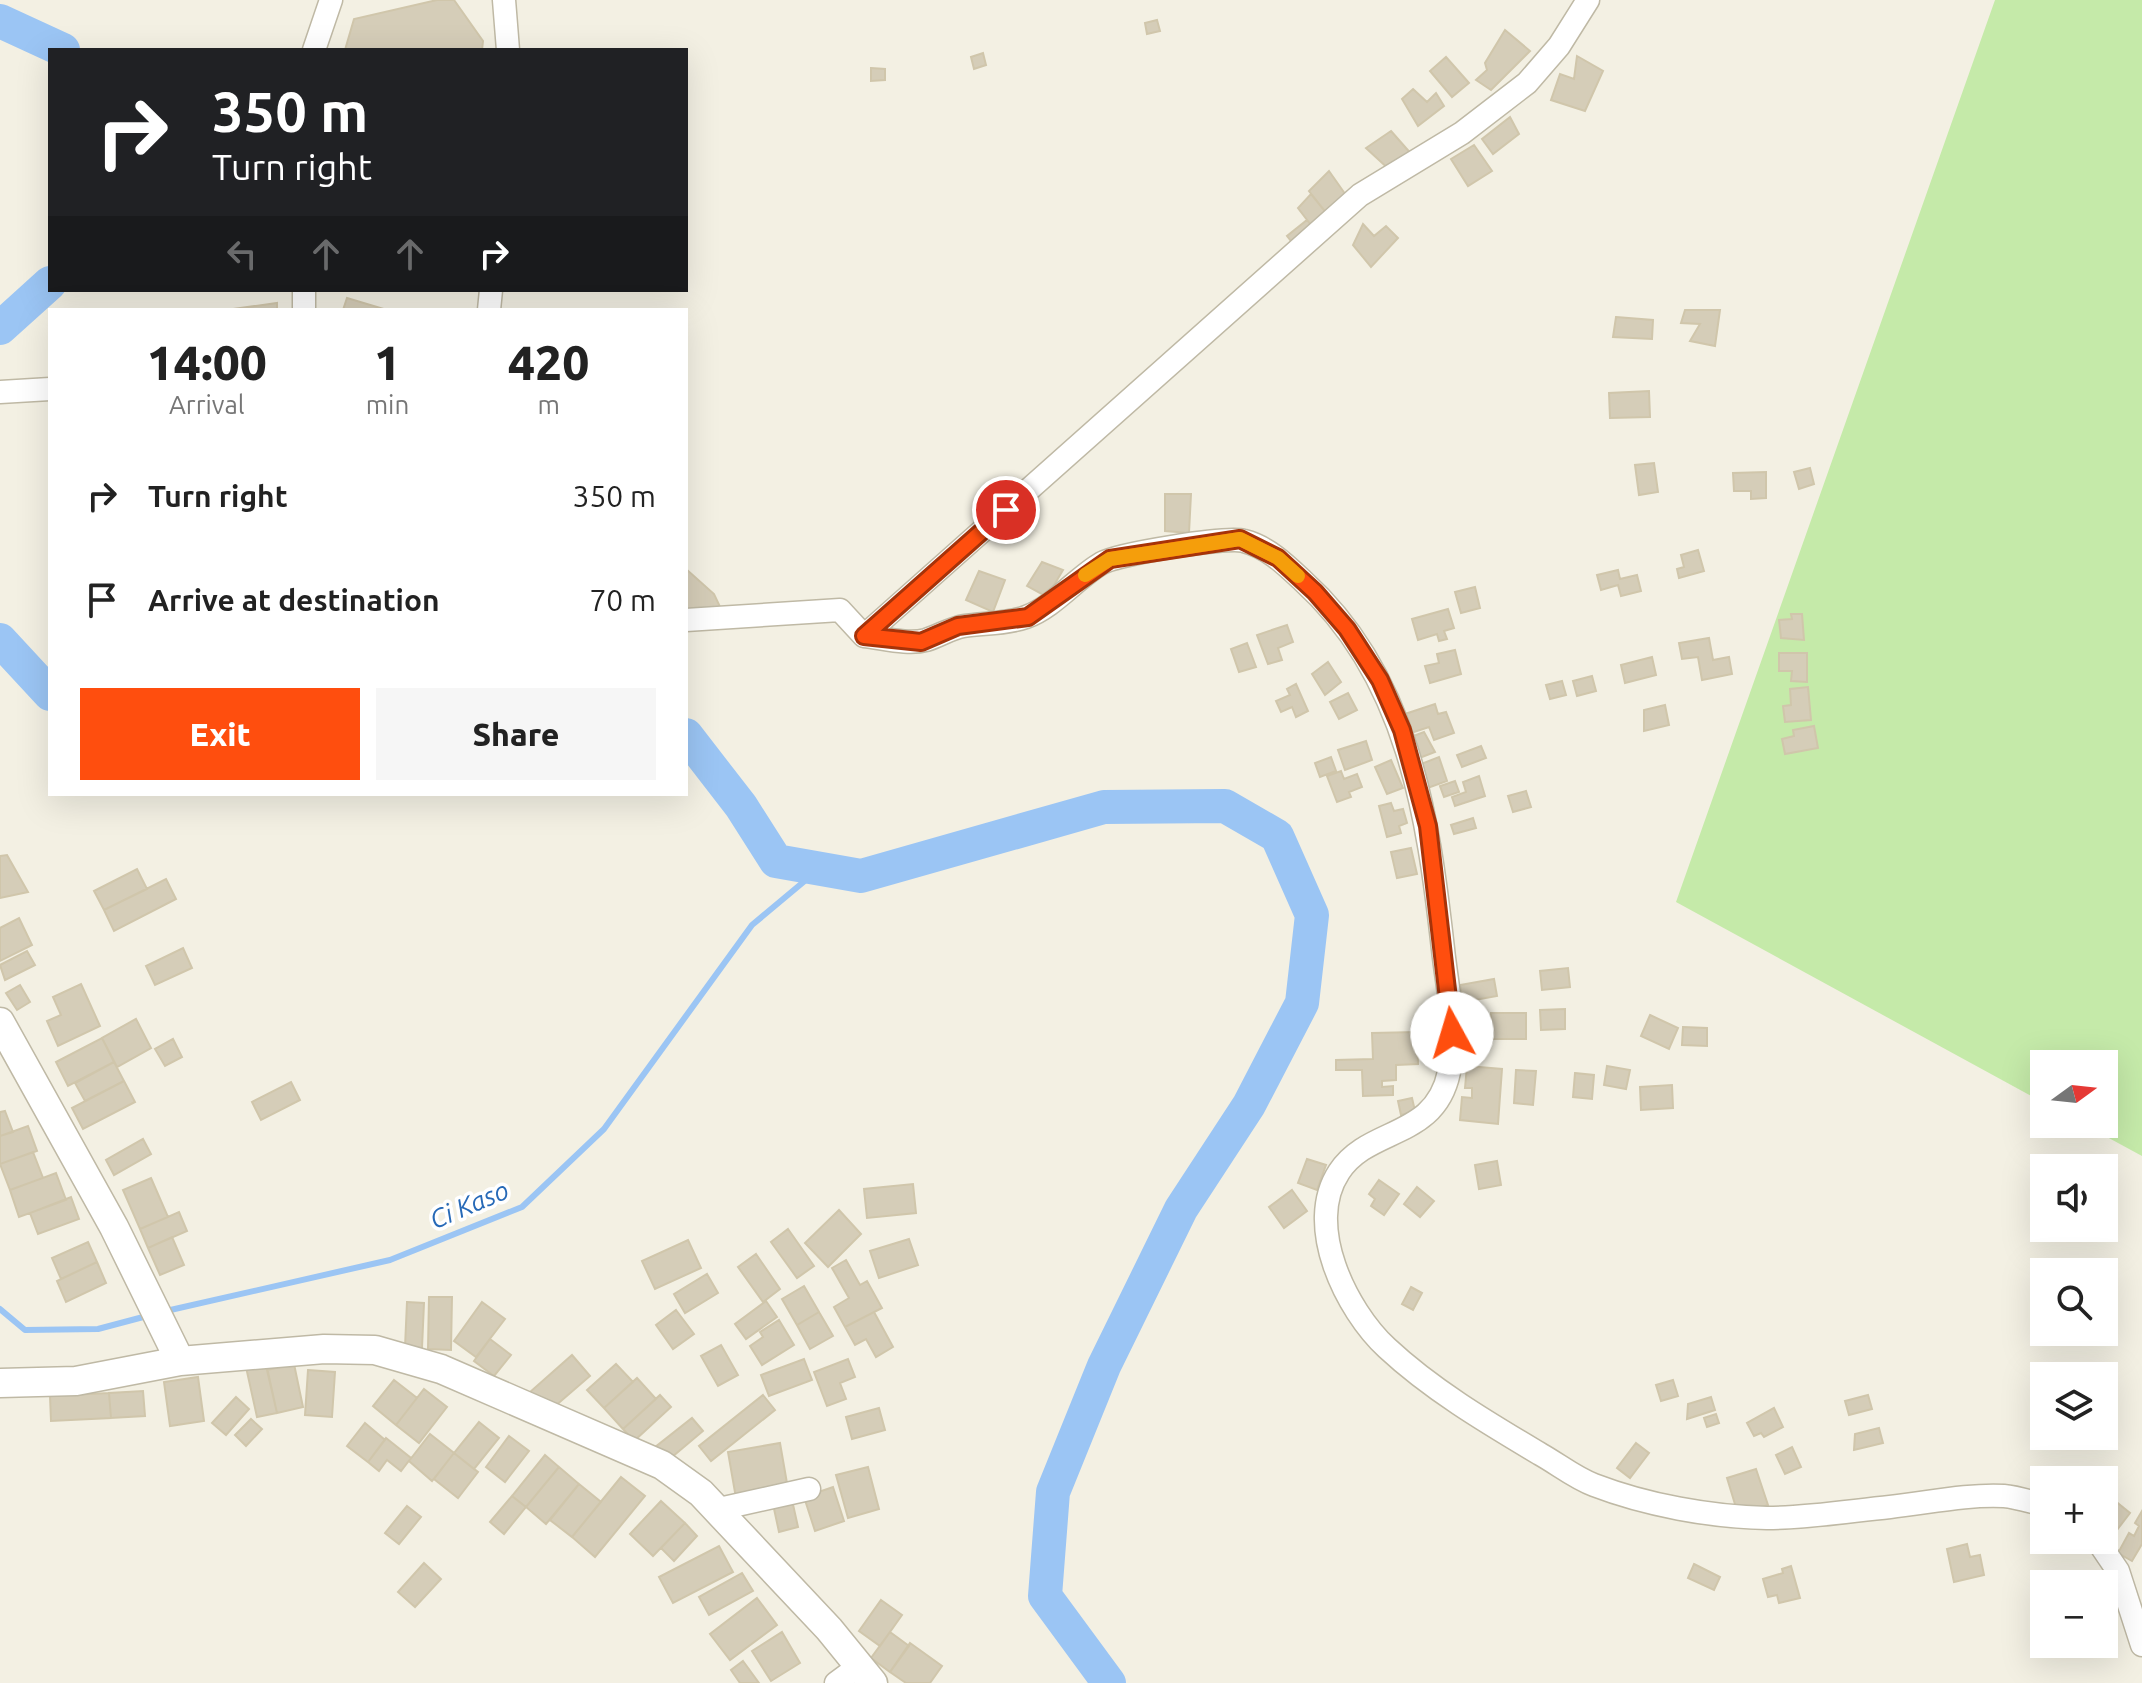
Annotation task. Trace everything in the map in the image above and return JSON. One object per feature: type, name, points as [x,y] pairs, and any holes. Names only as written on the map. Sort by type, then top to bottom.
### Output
[{"type":"street","points":[[315,48],[331,0]]},
{"type":"street","points":[[504,0],[508,48]]},
{"type":"street","points":[[864,636],[1360,195],[1462,133],[1527,83],[1559,46],[1588,0]]},
{"type":"street","points":[[0,392],[48,389]]},
{"type":"street","points":[[688,620],[840,610],[864,636],[921,642],[958,626],[1028,617],[1110,559],[1231,539],[1252,544],[1278,558],[1315,592],[1347,629],[1380,680],[1402,730],[1416,775],[1436,886],[1452,1033],[1451,1066],[1446,1086],[1437,1104],[1420,1121],[1357,1153],[1346,1163],[1336,1175],[1326,1202],[1325,1230],[1331,1261],[1364,1321],[1386,1348],[1479,1418],[1591,1484],[1644,1499],[1726,1515],[1770,1518],[2005,1496],[2030,1502]]},
{"type":"street","points":[[0,1022],[114,1227],[180,1361]]},
{"type":"street","points":[[0,1383],[76,1381],[180,1361],[324,1349],[375,1350],[441,1369],[662,1465],[719,1509],[866,1674],[836,1683]]},
{"type":"street","points":[[719,1509],[809,1489]]},
{"type":"street","points":[[2106,1554],[2118,1571],[2142,1645]]},
{"type":"green space","points":[[1995,0],[2142,0],[2142,1156],[2109,1138],[2118,1138],[2118,1050],[2030,1050],[2030,1095],[1676,902]]},
{"type":"building","points":[[437,0],[454,0],[483,41],[482,48],[346,48],[354,19]]},
{"type":"building","points":[[1157,20],[1160,31],[1147,34],[1145,23]]},
{"type":"building","points":[[1505,30],[1530,51],[1491,90],[1476,80],[1487,70],[1485,63]]},
{"type":"building","points":[[983,53],[986,65],[974,69],[971,57]]},
{"type":"building","points":[[1577,56],[1603,71],[1585,111],[1551,100],[1560,74],[1574,79]]},
{"type":"building","points":[[1446,57],[1469,83],[1452,97],[1430,71]]},
{"type":"building","points":[[871,68],[885,69],[885,80],[871,81]]},
{"type":"building","points":[[1413,89],[1427,102],[1436,93],[1444,106],[1418,126],[1402,99]]},
{"type":"building","points":[[1510,117],[1519,134],[1493,154],[1482,139]]},
{"type":"building","points":[[1391,131],[1413,156],[1393,173],[1366,148]]},
{"type":"building","points":[[1474,145],[1492,171],[1468,186],[1451,159]]},
{"type":"building","points":[[1329,171],[1348,198],[1328,215],[1309,191]]},
{"type":"building","points":[[1311,194],[1328,215],[1314,229],[1298,208]]},
{"type":"building","points":[[1307,220],[1314,229],[1295,246],[1287,236]]},
{"type":"building","points":[[1363,224],[1374,236],[1386,226],[1398,238],[1371,267],[1353,245]]},
{"type":"building","points":[[347,298],[380,308],[344,308]]},
{"type":"building","points":[[277,303],[277,308],[241,308]]},
{"type":"building","points":[[1685,310],[1720,310],[1715,346],[1690,341],[1700,324],[1681,323]]},
{"type":"building","points":[[1616,317],[1653,320],[1652,339],[1613,337]]},
{"type":"building","points":[[1649,391],[1650,417],[1610,418],[1609,393]]},
{"type":"building","points":[[1654,463],[1658,492],[1639,495],[1635,465]]},
{"type":"building","points":[[1810,468],[1814,484],[1799,489],[1794,472]]},
{"type":"building","points":[[1766,472],[1766,498],[1751,499],[1751,491],[1734,491],[1733,473]]},
{"type":"building","points":[[1165,494],[1191,494],[1189,533],[1165,531]]},
{"type":"building","points":[[1698,550],[1704,571],[1679,578],[1677,569],[1684,567],[1681,555]]},
{"type":"building","points":[[1042,562],[1063,570],[1047,597],[1027,586]]},
{"type":"building","points":[[1618,570],[1620,579],[1637,575],[1641,591],[1621,596],[1618,585],[1601,590],[1597,575]]},
{"type":"building","points":[[688,571],[714,594],[722,611],[688,617]]},
{"type":"building","points":[[979,571],[1005,580],[993,612],[966,600]]},
{"type":"building","points":[[1475,587],[1480,608],[1461,613],[1455,592]]},
{"type":"building","points":[[1448,609],[1454,628],[1444,631],[1447,639],[1439,641],[1437,634],[1418,640],[1412,619]]},
{"type":"building","points":[[1791,614],[1802,614],[1804,640],[1781,638],[1779,620],[1792,619]]},
{"type":"building","points":[[1287,625],[1293,642],[1278,648],[1282,660],[1268,664],[1257,635]]},
{"type":"building","points":[[1709,638],[1713,660],[1729,657],[1732,674],[1702,680],[1698,657],[1682,659],[1679,643]]},
{"type":"building","points":[[1247,643],[1256,667],[1239,672],[1231,649]]},
{"type":"building","points":[[1455,650],[1461,674],[1430,683],[1425,666],[1439,663],[1437,654]]},
{"type":"building","points":[[1779,653],[1807,653],[1807,682],[1791,681],[1792,671],[1779,671]]},
{"type":"building","points":[[1652,657],[1656,675],[1625,683],[1621,665]]},
{"type":"building","points":[[1328,662],[1341,682],[1325,695],[1312,674]]},
{"type":"building","points":[[1592,676],[1596,691],[1577,696],[1573,681]]},
{"type":"building","points":[[1562,681],[1566,695],[1550,699],[1546,685]]},
{"type":"building","points":[[1296,684],[1308,711],[1296,717],[1292,707],[1281,712],[1276,701],[1290,695],[1287,689]]},
{"type":"building","points":[[1808,687],[1811,720],[1785,722],[1783,706],[1791,705],[1790,689]]},
{"type":"building","points":[[1348,693],[1357,710],[1339,719],[1330,702]]},
{"type":"building","points":[[1435,704],[1438,714],[1446,712],[1454,733],[1434,740],[1429,727],[1411,733],[1405,714]]},
{"type":"building","points":[[1665,705],[1669,725],[1644,731],[1644,710]]},
{"type":"building","points":[[1814,726],[1818,748],[1785,754],[1782,739],[1794,736],[1793,730]]},
{"type":"building","points":[[1424,732],[1435,752],[1414,760],[1411,737]]},
{"type":"building","points":[[1366,741],[1372,760],[1345,770],[1338,750]]},
{"type":"building","points":[[1481,746],[1486,758],[1462,767],[1457,755]]},
{"type":"building","points":[[1331,757],[1336,771],[1320,777],[1315,763]]},
{"type":"building","points":[[1439,757],[1447,781],[1425,789],[1416,766]]},
{"type":"building","points":[[1391,760],[1403,788],[1387,794],[1375,767]]},
{"type":"building","points":[[1341,771],[1344,779],[1357,774],[1362,787],[1349,792],[1351,797],[1337,802],[1327,776]]},
{"type":"building","points":[[1479,776],[1485,796],[1455,806],[1452,797],[1466,792],[1463,782]]},
{"type":"building","points":[[1455,781],[1459,792],[1444,797],[1440,786]]},
{"type":"building","points":[[1526,791],[1531,807],[1513,812],[1508,796]]},
{"type":"building","points":[[1391,803],[1394,811],[1403,809],[1407,823],[1399,826],[1401,833],[1387,837],[1379,806]]},
{"type":"building","points":[[1473,818],[1476,828],[1454,834],[1451,825]]},
{"type":"building","points":[[1411,848],[1417,874],[1397,878],[1391,852]]},
{"type":"building","points":[[7,855],[28,892],[0,898],[0,856]]},
{"type":"building","points":[[137,869],[147,889],[104,910],[94,891]]},
{"type":"building","points":[[166,879],[176,899],[114,931],[104,910]]},
{"type":"building","points":[[19,918],[32,945],[0,961],[0,928]]},
{"type":"building","points":[[183,948],[192,968],[155,985],[146,966]]},
{"type":"building","points":[[27,951],[35,965],[5,980],[0,965]]},
{"type":"building","points":[[1568,968],[1570,987],[1542,990],[1540,971]]},
{"type":"building","points":[[1494,979],[1497,996],[1463,1002],[1460,985]]},
{"type":"building","points":[[81,984],[100,1026],[58,1046],[47,1021],[61,1015],[53,997]]},
{"type":"building","points":[[20,985],[30,1002],[17,1010],[6,993]]},
{"type":"building","points":[[1565,1009],[1565,1029],[1541,1030],[1540,1010]]},
{"type":"building","points":[[1491,1013],[1526,1013],[1526,1039],[1491,1039]]},
{"type":"building","points":[[1650,1015],[1678,1028],[1669,1049],[1641,1036]]},
{"type":"building","points":[[136,1019],[151,1048],[117,1067],[102,1038]]},
{"type":"building","points":[[1683,1027],[1707,1028],[1707,1046],[1682,1045]]},
{"type":"building","points":[[1417,1032],[1418,1064],[1396,1065],[1396,1080],[1382,1081],[1382,1087],[1393,1086],[1393,1095],[1363,1096],[1362,1070],[1336,1070],[1336,1060],[1373,1059],[1372,1033]]},
{"type":"building","points":[[102,1038],[114,1062],[68,1086],[56,1062]]},
{"type":"building","points":[[173,1039],[182,1057],[165,1066],[155,1049]]},
{"type":"building","points":[[114,1062],[124,1081],[85,1101],[75,1083]]},
{"type":"building","points":[[1467,1066],[1502,1069],[1498,1124],[1460,1120],[1462,1097],[1472,1098],[1472,1088],[1465,1088]]},
{"type":"building","points":[[1607,1066],[1630,1070],[1626,1089],[1604,1085]]},
{"type":"building","points":[[1516,1070],[1536,1071],[1533,1105],[1514,1103]]},
{"type":"building","points":[[1575,1073],[1594,1075],[1592,1099],[1573,1097]]},
{"type":"building","points":[[124,1081],[135,1102],[83,1129],[72,1108]]},
{"type":"building","points":[[291,1082],[300,1100],[261,1120],[252,1102]]},
{"type":"building","points":[[1672,1085],[1673,1108],[1641,1110],[1640,1087]]},
{"type":"building","points":[[1412,1098],[1415,1111],[1401,1115],[1398,1101]]},
{"type":"building","points":[[5,1111],[13,1132],[0,1136],[0,1112]]},
{"type":"building","points":[[28,1126],[37,1151],[0,1164],[0,1136]]},
{"type":"building","points":[[143,1139],[151,1154],[114,1175],[106,1160]]},
{"type":"building","points":[[33,1152],[43,1178],[10,1190],[0,1164]]},
{"type":"building","points":[[1307,1159],[1326,1165],[1317,1190],[1298,1183]]},
{"type":"building","points":[[1497,1161],[1501,1185],[1479,1189],[1475,1165]]},
{"type":"building","points":[[56,1173],[66,1200],[19,1217],[10,1190]]},
{"type":"building","points":[[151,1178],[168,1217],[140,1229],[123,1190]]},
{"type":"building","points":[[1379,1180],[1399,1194],[1384,1215],[1371,1206],[1375,1199],[1369,1194]]},
{"type":"building","points":[[913,1184],[916,1213],[867,1218],[864,1189]]},
{"type":"building","points":[[1417,1187],[1434,1201],[1420,1217],[1404,1204]]},
{"type":"building","points":[[1292,1190],[1307,1211],[1284,1228],[1269,1207]]},
{"type":"building","points":[[71,1197],[79,1219],[38,1234],[30,1213]]},
{"type":"building","points":[[839,1210],[861,1234],[828,1267],[805,1243]]},
{"type":"building","points":[[179,1212],[187,1231],[148,1248],[140,1229]]},
{"type":"building","points":[[788,1229],[814,1266],[797,1278],[771,1242]]},
{"type":"building","points":[[172,1237],[184,1265],[160,1275],[148,1248]]},
{"type":"building","points":[[909,1239],[918,1265],[879,1278],[870,1251]]},
{"type":"building","points":[[688,1240],[701,1268],[655,1289],[642,1261]]},
{"type":"building","points":[[88,1242],[97,1262],[61,1279],[52,1258]]},
{"type":"building","points":[[756,1254],[780,1289],[763,1302],[738,1267]]},
{"type":"building","points":[[846,1260],[860,1285],[867,1281],[882,1308],[845,1327],[834,1307],[849,1298],[832,1268]]},
{"type":"building","points":[[97,1262],[106,1283],[66,1302],[57,1281]]},
{"type":"building","points":[[707,1274],[718,1293],[685,1313],[674,1294]]},
{"type":"building","points":[[804,1286],[819,1312],[797,1325],[782,1299]]},
{"type":"building","points":[[1411,1287],[1422,1293],[1413,1310],[1402,1304]]},
{"type":"building","points":[[429,1297],[452,1297],[451,1350],[428,1349]]},
{"type":"building","points":[[766,1301],[777,1317],[746,1339],[735,1324]]},
{"type":"building","points":[[407,1302],[424,1303],[422,1348],[405,1347]]},
{"type":"building","points":[[482,1302],[505,1319],[476,1357],[454,1341]]},
{"type":"building","points":[[676,1310],[694,1334],[673,1349],[656,1325]]},
{"type":"building","points":[[819,1312],[833,1336],[810,1349],[797,1325]]},
{"type":"building","points":[[874,1312],[893,1347],[876,1357],[866,1339],[855,1345],[845,1327]]},
{"type":"building","points":[[779,1320],[794,1345],[762,1365],[750,1346],[763,1337],[760,1332]]},
{"type":"building","points":[[490,1339],[511,1355],[494,1376],[474,1361]]},
{"type":"building","points":[[721,1345],[738,1375],[718,1386],[701,1356]]},
{"type":"building","points":[[572,1355],[590,1376],[547,1413],[530,1392]]},
{"type":"building","points":[[804,1359],[812,1380],[769,1396],[761,1375]]},
{"type":"building","points":[[848,1359],[855,1377],[840,1383],[846,1399],[827,1406],[814,1372]]},
{"type":"building","points":[[266,1363],[277,1413],[257,1417],[246,1367]]},
{"type":"building","points":[[294,1364],[303,1407],[277,1413],[267,1370]]},
{"type":"building","points":[[616,1364],[633,1382],[604,1408],[587,1390]]},
{"type":"building","points":[[308,1370],[335,1372],[332,1417],[305,1415]]},
{"type":"building","points":[[198,1377],[204,1421],[170,1426],[164,1382]]},
{"type":"building","points":[[637,1378],[656,1399],[623,1429],[604,1408]]},
{"type":"building","points":[[394,1380],[417,1398],[396,1425],[373,1406]]},
{"type":"building","points":[[1673,1380],[1678,1396],[1661,1401],[1656,1385]]},
{"type":"building","points":[[424,1389],[447,1407],[419,1443],[396,1425]]},
{"type":"building","points":[[143,1391],[145,1416],[111,1418],[109,1393]]},
{"type":"building","points":[[109,1393],[111,1418],[51,1421],[50,1396]]},
{"type":"building","points":[[660,1395],[671,1407],[634,1441],[623,1429]]},
{"type":"building","points":[[763,1395],[775,1410],[711,1461],[699,1446]]},
{"type":"building","points":[[1868,1395],[1872,1409],[1849,1415],[1845,1401]]},
{"type":"building","points":[[236,1397],[249,1409],[226,1435],[212,1423]]},
{"type":"building","points":[[1711,1397],[1715,1410],[1687,1419],[1688,1404]]},
{"type":"building","points":[[879,1408],[885,1430],[852,1439],[846,1417]]},
{"type":"building","points":[[1774,1408],[1783,1427],[1764,1437],[1761,1433],[1754,1436],[1747,1423]]},
{"type":"building","points":[[1716,1414],[1719,1423],[1707,1427],[1704,1418]]},
{"type":"building","points":[[692,1418],[703,1431],[666,1462],[654,1448]]},
{"type":"building","points":[[251,1419],[262,1429],[246,1446],[235,1435]]},
{"type":"building","points":[[479,1422],[499,1438],[474,1469],[454,1453]]},
{"type":"building","points":[[365,1423],[385,1440],[368,1462],[347,1446]]},
{"type":"building","points":[[1879,1428],[1883,1443],[1854,1450],[1855,1434]]},
{"type":"building","points":[[430,1434],[454,1453],[432,1481],[409,1461]]},
{"type":"building","points":[[509,1436],[529,1451],[505,1482],[486,1467]]},
{"type":"building","points":[[386,1438],[411,1458],[401,1471],[387,1460],[379,1471],[368,1462]]},
{"type":"building","points":[[780,1443],[788,1489],[736,1498],[728,1452]]},
{"type":"building","points":[[1636,1443],[1649,1453],[1630,1478],[1617,1468]]},
{"type":"building","points":[[1792,1447],[1801,1467],[1785,1474],[1776,1455]]},
{"type":"building","points":[[454,1453],[478,1472],[458,1498],[434,1479]]},
{"type":"building","points":[[545,1455],[559,1467],[526,1507],[512,1496]]},
{"type":"building","points":[[559,1467],[579,1484],[546,1524],[526,1507]]},
{"type":"building","points":[[868,1467],[879,1509],[848,1518],[836,1475]]},
{"type":"building","points":[[1756,1469],[1768,1505],[1738,1514],[1727,1478]]},
{"type":"building","points":[[621,1477],[645,1496],[595,1557],[572,1537]]},
{"type":"building","points":[[579,1484],[601,1502],[572,1537],[550,1520]]},
{"type":"building","points":[[833,1487],[844,1521],[815,1531],[804,1497]]},
{"type":"building","points":[[512,1496],[526,1507],[504,1534],[490,1522]]},
{"type":"building","points":[[792,1500],[798,1527],[779,1532],[773,1504]]},
{"type":"building","points":[[661,1501],[685,1523],[653,1556],[630,1534]]},
{"type":"building","points":[[2118,1503],[2130,1513],[2118,1529]]},
{"type":"building","points":[[407,1506],[421,1517],[399,1544],[385,1533]]},
{"type":"building","points":[[2142,1511],[2142,1544],[2132,1561],[2118,1553],[2129,1533],[2134,1536],[2139,1526],[2135,1523]]},
{"type":"building","points":[[685,1523],[697,1536],[674,1561],[661,1548]]},
{"type":"building","points":[[1967,1544],[1970,1557],[1980,1555],[1984,1575],[1954,1582],[1947,1549]]},
{"type":"building","points":[[719,1546],[733,1572],[673,1603],[659,1577]]},
{"type":"building","points":[[424,1563],[441,1579],[415,1607],[398,1592]]},
{"type":"building","points":[[1694,1564],[1720,1577],[1714,1590],[1688,1578]]},
{"type":"building","points":[[1791,1566],[1800,1598],[1779,1603],[1777,1595],[1768,1597],[1763,1579],[1783,1573],[1782,1569]]},
{"type":"building","points":[[742,1573],[753,1591],[709,1615],[699,1597]]},
{"type":"building","points":[[757,1598],[777,1625],[730,1660],[710,1634]]},
{"type":"building","points":[[881,1600],[902,1615],[880,1646],[859,1631]]},
{"type":"building","points":[[782,1632],[800,1663],[771,1681],[752,1651]]},
{"type":"building","points":[[890,1632],[909,1646],[890,1672],[871,1658]]},
{"type":"building","points":[[910,1643],[942,1666],[930,1683],[906,1683],[890,1672]]},
{"type":"building","points":[[743,1661],[759,1683],[740,1683],[731,1670]]},
{"type":"waterway","points":[[0,21],[59,48]]},
{"type":"waterway","points":[[0,328],[48,285]]},
{"type":"waterway","points":[[0,640],[48,692]]},
{"type":"waterway","points":[[688,738],[741,806],[776,861],[861,876],[1104,807],[1225,806],[1277,836],[1312,915],[1302,1003],[1249,1105],[1181,1209],[1104,1366],[1053,1492],[1045,1596],[1109,1683]]},
{"type":"waterway","name":"Ci Kaso","points":[[166,1311],[390,1260],[522,1207],[604,1129],[752,925],[819,869]]},
{"type":"waterway","name":"Ci Kaso","points":[[0,1309],[25,1330],[98,1329],[147,1316]]},
{"type":"slow traffic","points":[[1085,575],[1110,559],[1223,539],[1240,539],[1266,550],[1298,576]]},
{"type":"route","points":[[1006,510],[864,636],[921,642],[958,626],[1028,617],[1110,559],[1223,539],[1240,539],[1278,558],[1315,592],[1347,629],[1380,680],[1402,730],[1428,826],[1452,1033]]}]
